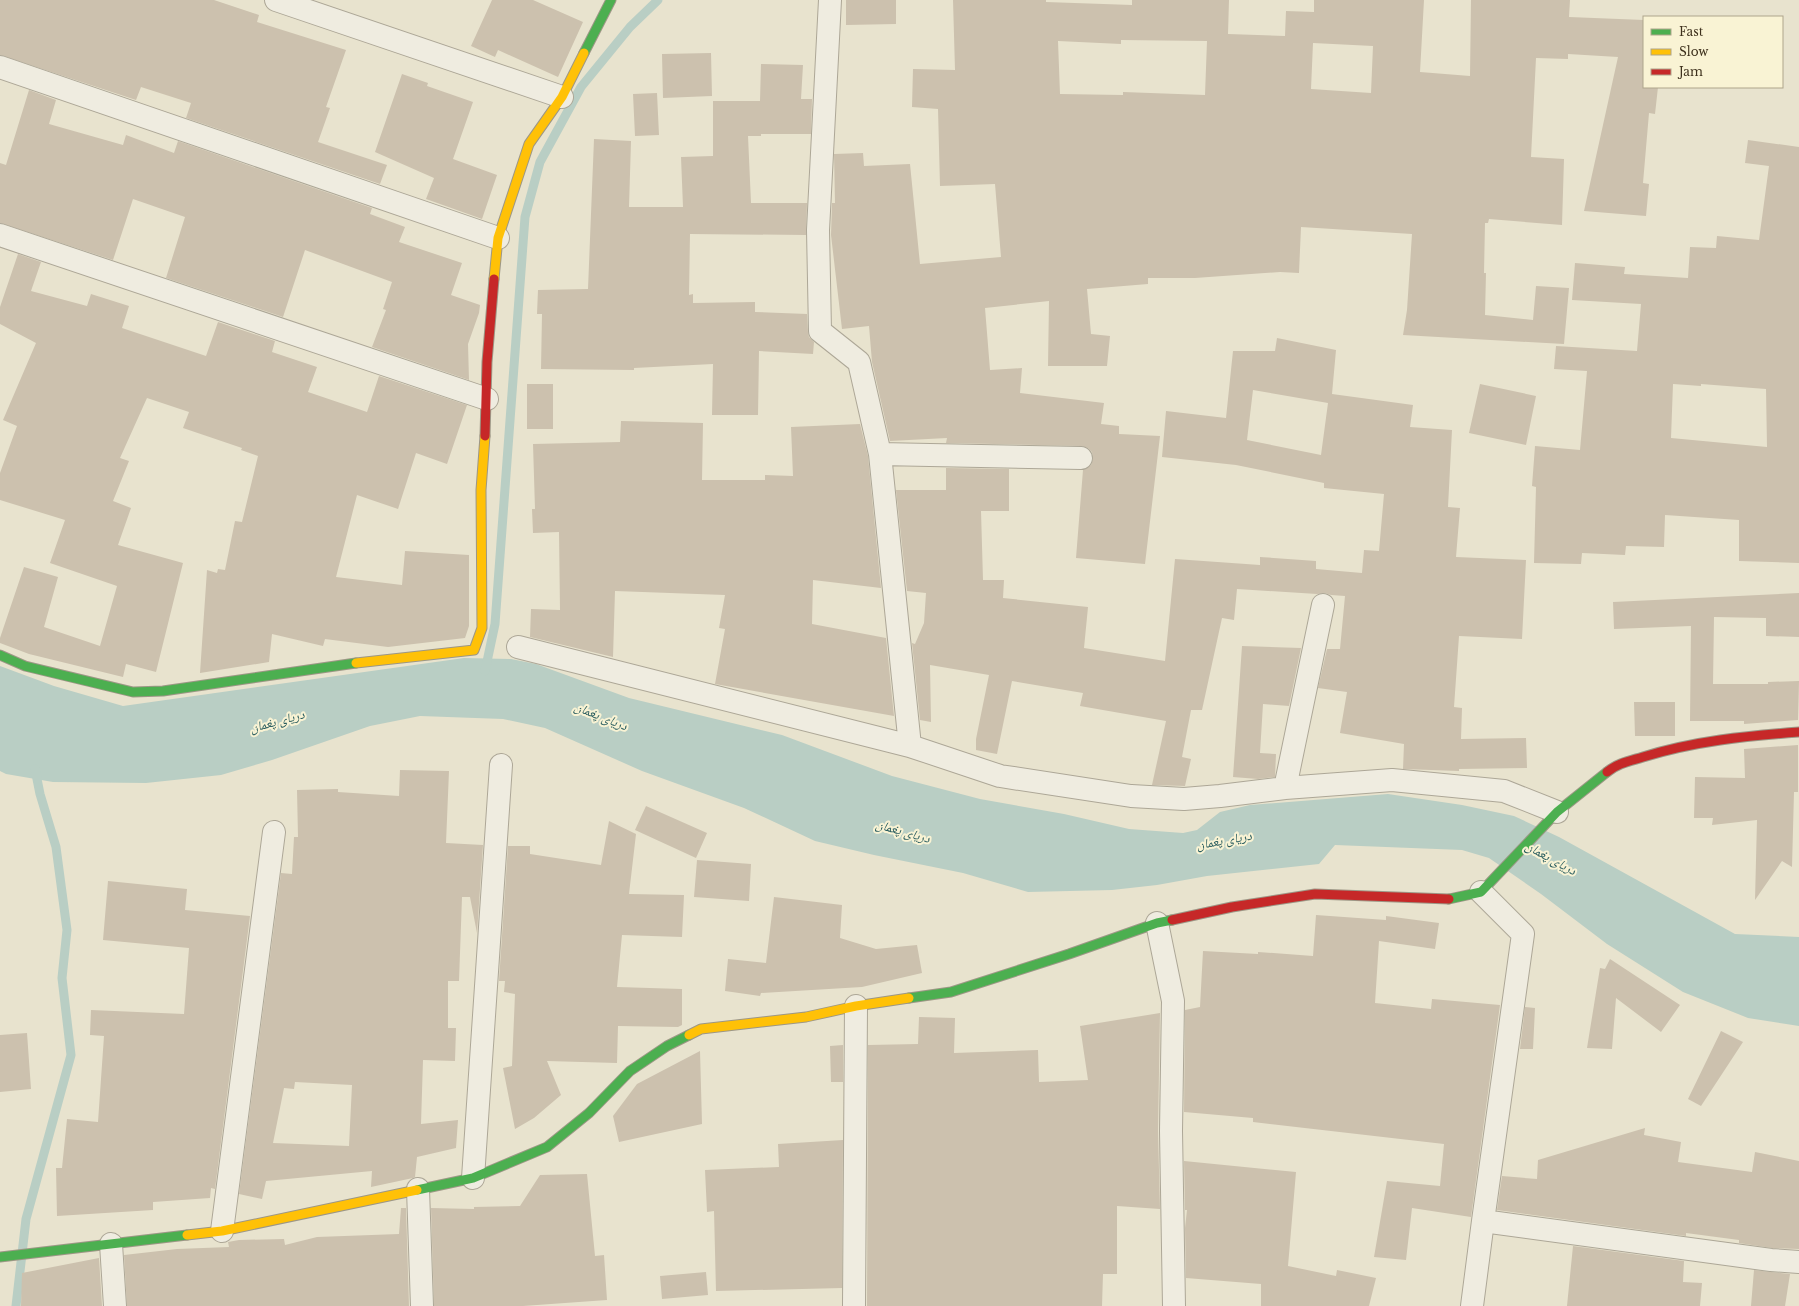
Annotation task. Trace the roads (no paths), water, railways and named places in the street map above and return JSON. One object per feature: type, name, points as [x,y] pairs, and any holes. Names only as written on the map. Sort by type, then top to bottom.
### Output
[{"type":"street","points":[[276,0],[562,97]]},
{"type":"street","points":[[0,655],[25,666],[133,692],[163,692],[329,666],[474,650],[482,628],[481,490],[487,399],[487,362],[498,238],[529,144],[562,97],[611,0]]},
{"type":"street","points":[[830,0],[818,230],[820,331],[859,362],[880,454],[910,746]]},
{"type":"street","points":[[0,67],[498,238]]},
{"type":"street","points":[[0,235],[487,399]]},
{"type":"street","points":[[880,454],[1081,458]]},
{"type":"street","points":[[1286,788],[1323,605]]},
{"type":"street","points":[[518,647],[910,746],[1000,776],[1131,796],[1184,799],[1286,788],[1392,780],[1504,791],[1553,816]]},
{"type":"street","points":[[3,1256],[222,1231],[473,1178],[547,1147],[589,1113],[630,1071],[667,1046],[701,1028],[806,1017],[856,1006],[951,992],[1069,954],[1157,923],[1232,906],[1315,894],[1446,900],[1481,892],[1553,816],[1616,765],[1661,751],[1728,738],[1799,732]]},
{"type":"street","points":[[473,1178],[501,765]]},
{"type":"street","points":[[222,1231],[274,832]]},
{"type":"street","points":[[1472,1306],[1523,934],[1481,892]]},
{"type":"street","points":[[1157,923],[1173,1001],[1171,1131],[1174,1306]]},
{"type":"street","points":[[854,1306],[856,1006]]},
{"type":"street","points":[[418,1189],[422,1306]]},
{"type":"street","points":[[1483,1221],[1771,1260],[1799,1262]]},
{"type":"street","points":[[112,1244],[115,1306]]},
{"type":"water","name":"دریای پغمان","points":[[464,658],[511,659],[536,664],[629,698],[782,735],[892,776],[980,799],[1064,814],[1129,829],[1183,833],[1197,830],[1220,812],[1250,805],[1388,794],[1462,805],[1514,816],[1559,837],[1735,934],[1799,937],[1799,1026],[1748,1018],[1683,992],[1607,944],[1541,894],[1489,858],[1462,850],[1335,845],[1319,864],[1207,876],[1157,885],[1112,890],[1028,892],[963,873],[874,855],[815,841],[744,808],[642,771],[545,728],[503,719],[420,716],[370,726],[272,760],[221,775],[146,783],[53,782],[6,774],[0,771],[0,666],[54,686],[123,706]]},
{"type":"waterway","points":[[485,671],[495,624],[525,217],[540,162],[581,87],[630,27],[658,0]]},
{"type":"waterway","points":[[16,1306],[26,1219],[71,1055],[62,978],[67,930],[56,847],[40,794],[35,769]]}]
